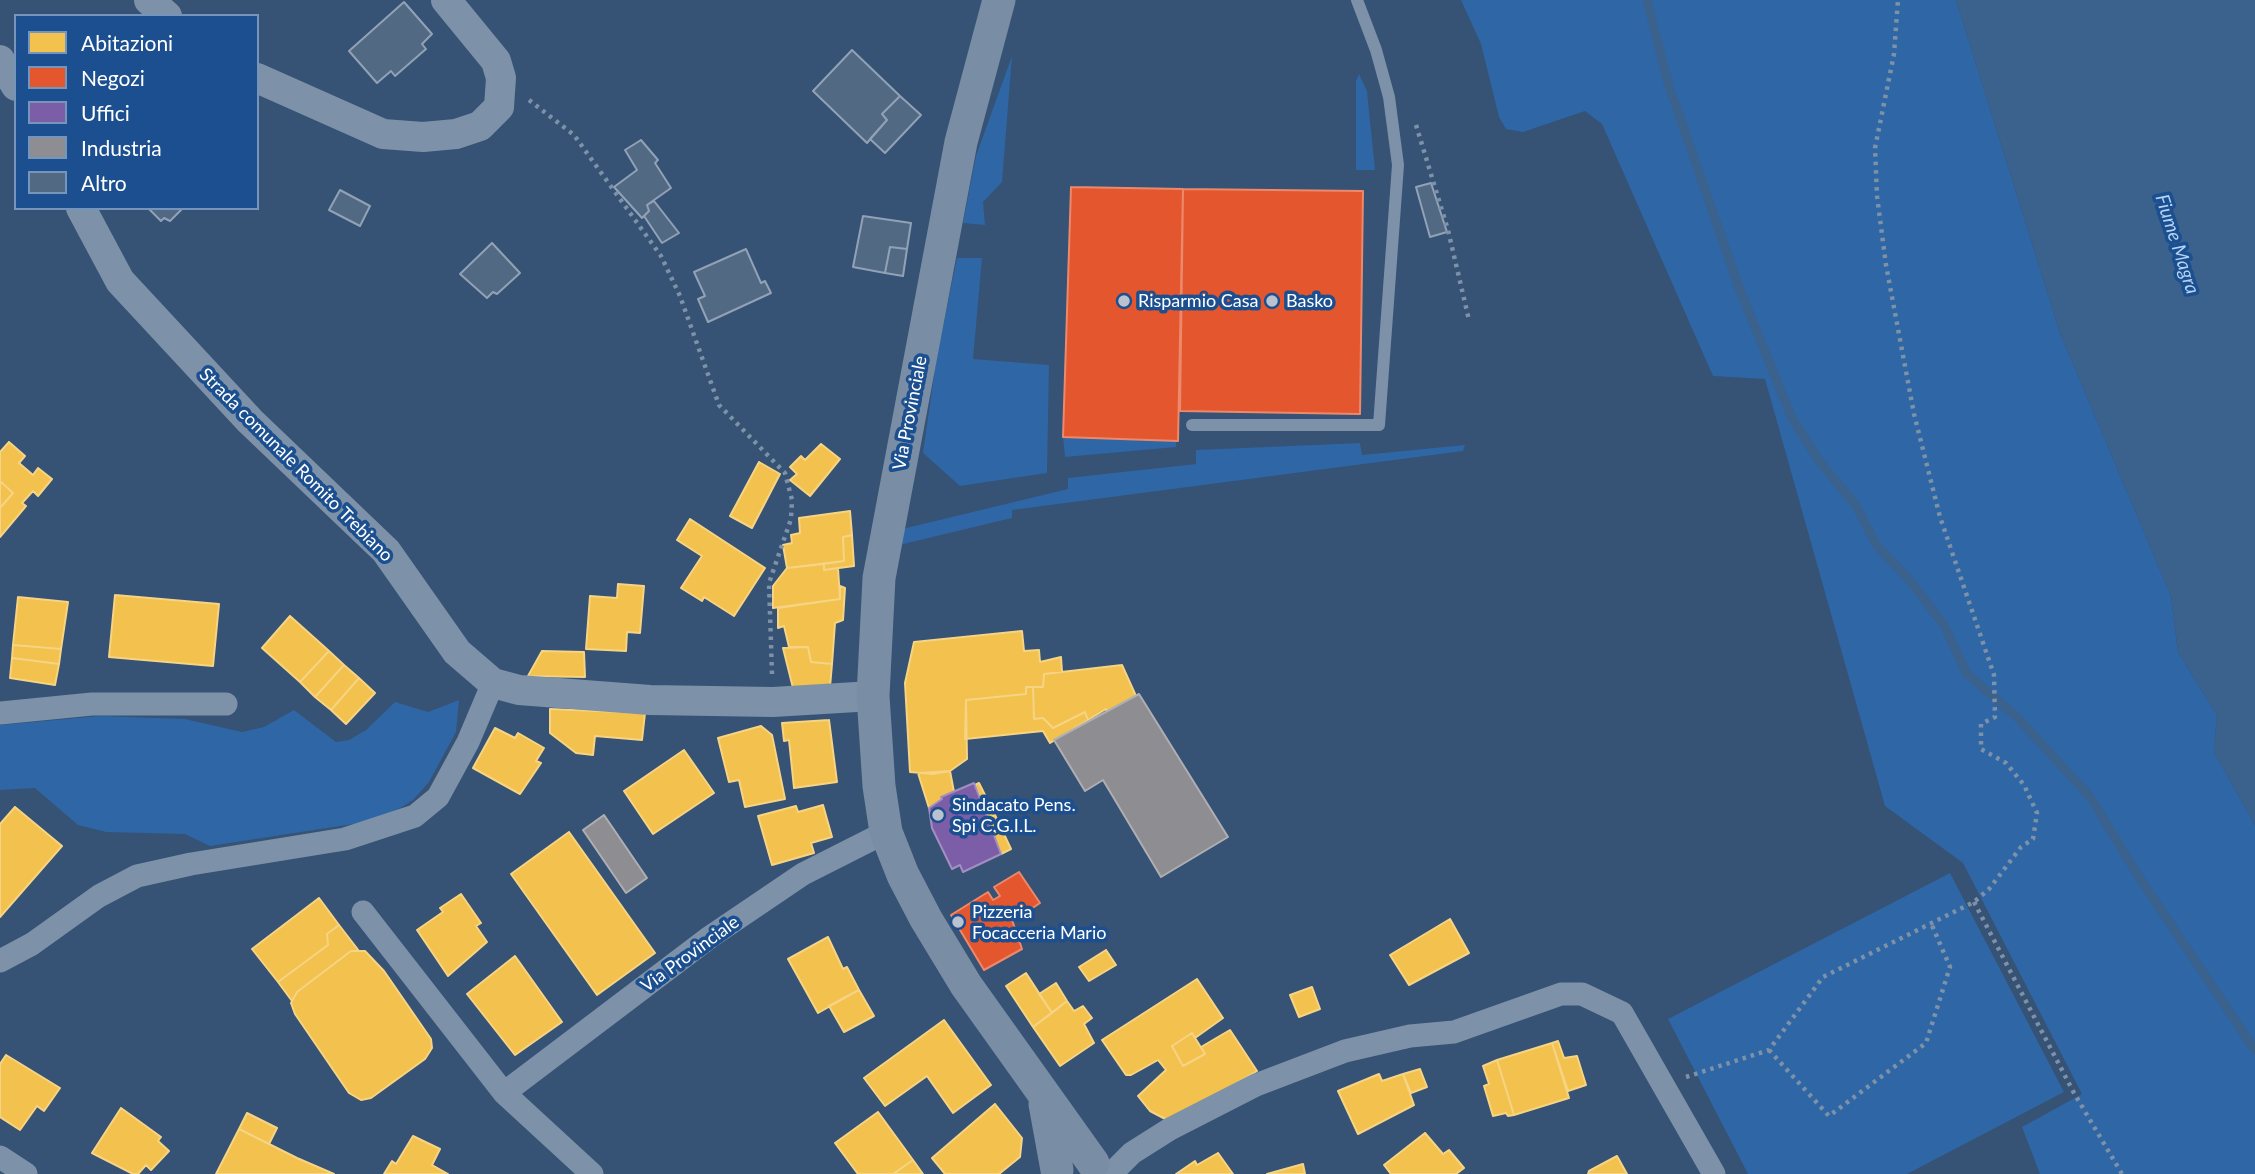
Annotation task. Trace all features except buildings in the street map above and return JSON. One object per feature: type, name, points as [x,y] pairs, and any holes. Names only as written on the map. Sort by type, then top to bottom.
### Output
[{"type":"main road","name":"Via Provinciale","points":[[999,0],[961,142],[882,565],[873,696],[879,786],[886,832],[903,875],[965,985],[1043,1094],[1055,1172],[1074,1163],[1107,1170]]},
{"type":"main road","points":[[1043,1094],[1107,1170]]},
{"type":"street","points":[[149,0],[165,14]]},
{"type":"street","points":[[259,79],[383,134],[423,137],[456,134],[480,126],[499,107],[500,78],[496,61],[483,41],[446,0]]},
{"type":"street","points":[[0,60],[14,83]]},
{"type":"street","name":"Strada comunale Romito Trebiano","points":[[82,210],[120,281],[250,421],[386,551],[457,652],[493,683],[519,690],[563,695],[773,702],[873,696]]},
{"type":"street","points":[[0,961],[32,944],[99,896],[137,876],[191,864],[345,839],[415,816],[438,797],[468,742],[493,683]]},
{"type":"street","points":[[0,713],[92,704],[226,704]]},
{"type":"street","name":"Via Provinciale","points":[[504,1093],[710,937],[803,874],[886,832]]},
{"type":"street","points":[[363,912],[504,1093],[592,1174]]},
{"type":"street","points":[[1107,1170],[1170,1129],[1256,1085],[1345,1051],[1410,1036],[1454,1032],[1561,993],[1582,995],[1622,1013],[1714,1174]]},
{"type":"street","points":[[0,1157],[26,1174]]},
{"type":"lane","points":[[1192,425],[1378,425],[1398,165],[1389,97],[1357,0]]},
{"type":"path","points":[[1663,1085],[1769,1050],[1823,977],[1974,902],[1989,889],[2021,848],[2033,839],[2037,813],[2024,785],[2006,763],[1981,749],[1981,724],[1995,717],[1994,674],[1940,517],[1914,414],[1886,265],[1877,197],[1875,148],[1894,54],[1898,0]]},
{"type":"path","points":[[500,78],[574,135],[661,256],[680,296],[719,405],[785,473],[792,500],[791,519],[769,583],[773,702]]},
{"type":"path","points":[[1413,115],[1448,230],[1469,320]]},
{"type":"path","points":[[1974,902],[2074,1093],[2122,1174]]},
{"type":"path","points":[[1769,1050],[1829,1115],[1926,1042],[1950,967],[1931,923]]},
{"type":"shaded area","points":[[1461,0],[1956,0],[2060,333],[2171,596],[2178,652],[2217,715],[2214,752],[2255,825],[2255,1174],[2040,1174],[2022,1127],[2082,1094],[1963,863],[1885,806],[1765,379],[1713,376],[1602,124],[1585,111],[1523,132],[1506,129],[1499,117],[1481,44]]},
{"type":"shaded area","points":[[1012,56],[1002,182],[983,202],[985,225],[963,223],[976,156]]},
{"type":"shaded area","points":[[1359,74],[1367,91],[1375,170],[1356,170],[1356,81]]},
{"type":"shaded area","points":[[957,258],[982,258],[973,359],[1049,365],[1047,473],[960,486],[923,453],[937,355]]},
{"type":"shaded area","points":[[1063,437],[1176,439],[1176,447],[1065,457]]},
{"type":"shaded area","points":[[1360,443],[1362,455],[1465,445],[1463,451],[1012,510],[1012,518],[895,546],[898,530],[1068,489],[1068,478],[1196,464],[1196,450]]},
{"type":"shaded area","points":[[459,700],[456,732],[429,782],[413,800],[392,813],[366,822],[210,846],[185,834],[106,832],[78,825],[35,788],[0,790],[0,725],[99,716],[185,719],[242,732],[264,727],[294,710],[336,742],[349,740],[366,730],[395,702],[428,712]]},
{"type":"shaded area","points":[[1950,873],[2064,1092],[1907,1174],[1748,1174],[1668,1019]]},
{"type":"water","name":"Fiume Magra","points":[[1956,0],[2255,0],[2255,825],[2214,752],[2217,715],[2178,652],[2171,596],[2060,333]]},
{"type":"waterway","points":[[1647,0],[1668,83],[1738,285],[1791,416],[1819,461],[1855,504],[1877,546],[1908,578],[1944,625],[1967,674],[2018,718],[2091,798],[2137,874],[2255,1050]]},
{"type":"place","name":"Risparmio Casa","points":[[1124,301]]},
{"type":"place","name":"Basko","points":[[1272,301]]},
{"type":"place","name":"Sindacato Pens. Spi C.G.I.L.","points":[[938,815]]},
{"type":"place","name":"Pizzeria Focacceria Mario","points":[[958,922]]}]
